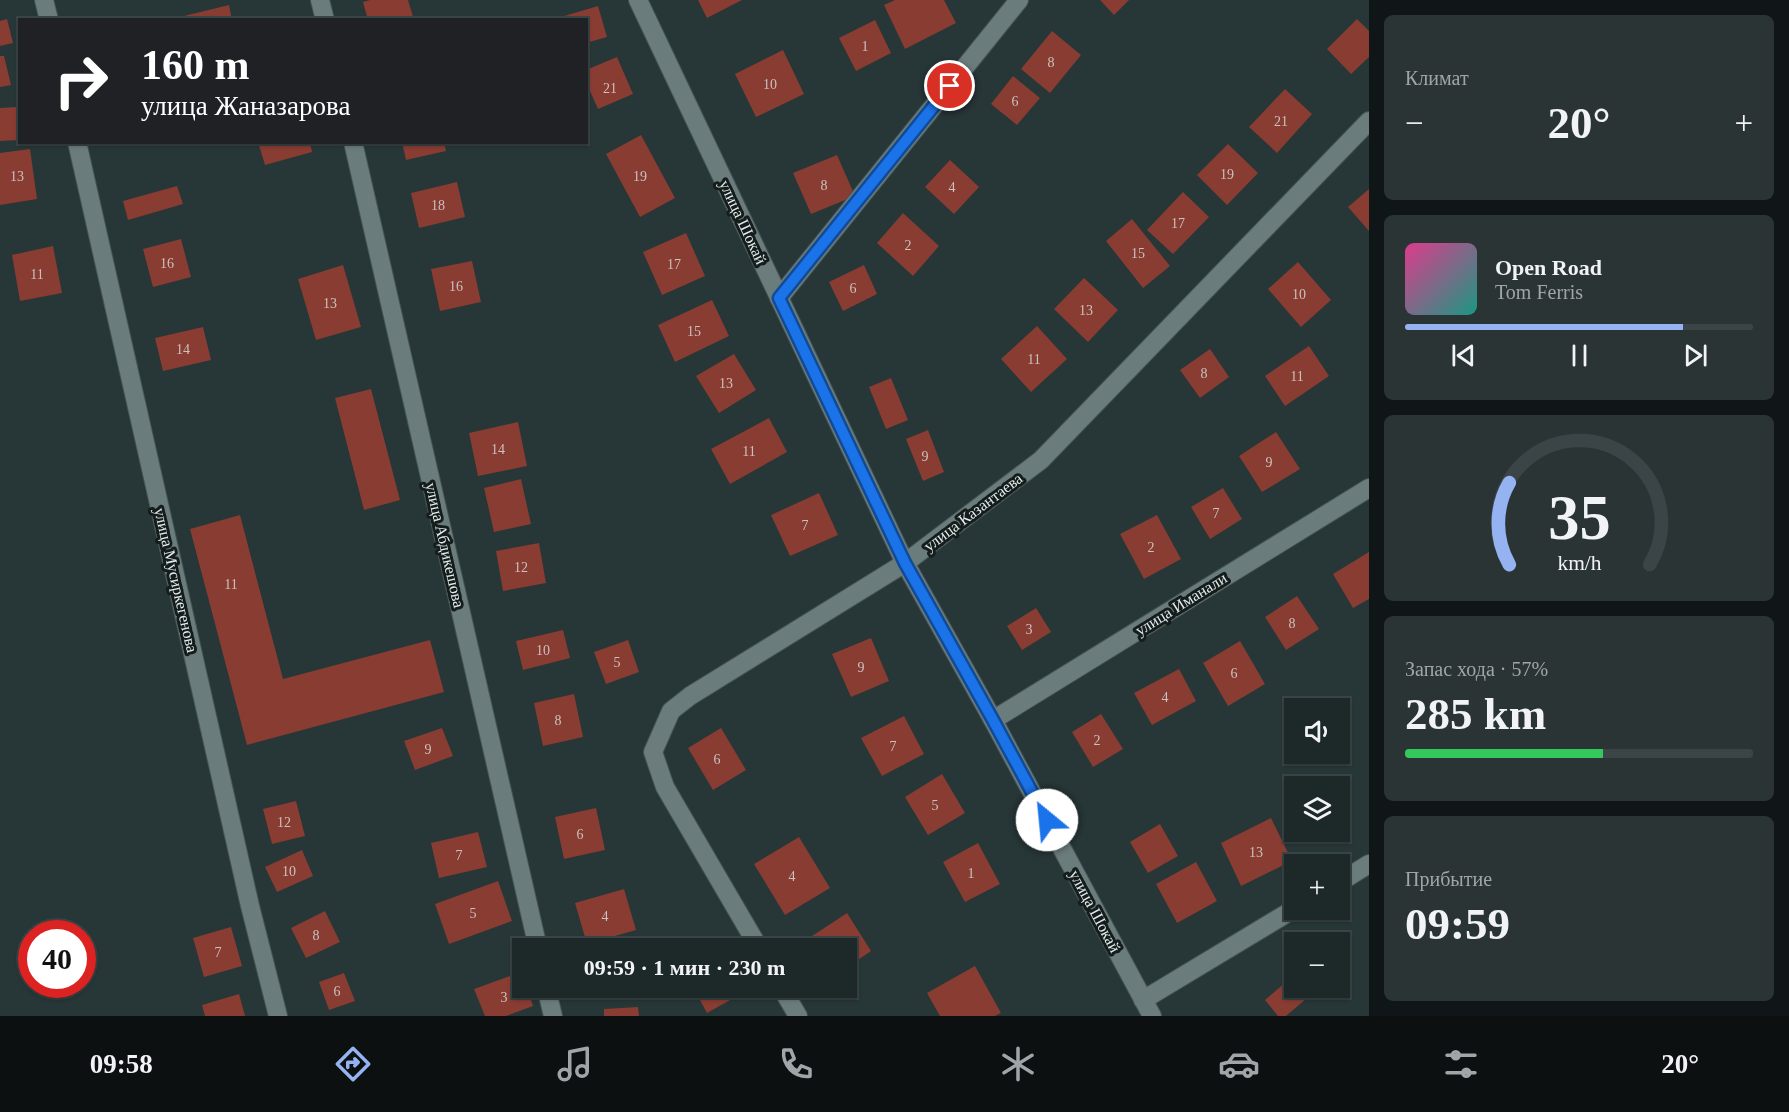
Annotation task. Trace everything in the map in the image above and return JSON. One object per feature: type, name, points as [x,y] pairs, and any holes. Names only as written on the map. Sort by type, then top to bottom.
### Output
[{"type":"street","points":[[45,0],[49,18]]},
{"type":"street","points":[[320,0],[324,18]]},
{"type":"street","name":"улица Шокай","points":[[638,0],[905,563],[993,720],[1147,1008]]},
{"type":"street","points":[[779,298],[1004,7],[1019,0]]},
{"type":"street","name":"улица Казантаева","points":[[753,938],[665,787],[653,753],[671,711],[690,696],[905,563],[1041,460],[1369,121]]},
{"type":"street","name":"улица Мусиркегенова","points":[[77,144],[250,906],[279,1016]]},
{"type":"street","name":"улица Абдикешова","points":[[353,144],[536,938]]},
{"type":"street","name":"улица Иманали","points":[[993,720],[1369,488]]},
{"type":"street","points":[[1350,876],[1369,864]]},
{"type":"street","points":[[1147,1008],[1284,916]]},
{"type":"street","points":[[549,998],[553,1016]]},
{"type":"street","points":[[787,998],[798,1016]]},
{"type":"building","points":[[408,0],[413,18],[367,18],[363,2]]},
{"type":"building","points":[[698,0],[742,0],[707,18]]},
{"type":"building","points":[[895,0],[944,0],[956,23],[905,49],[884,5]]},
{"type":"building","points":[[1100,0],[1129,0],[1114,15]]},
{"type":"building","points":[[229,5],[232,18],[184,18],[184,16]]},
{"type":"building","points":[[598,6],[607,37],[588,42],[588,18],[558,18]]},
{"type":"building","points":[[7,19],[13,43],[0,46],[0,21]]},
{"type":"building","points":[[1357,19],[1369,31],[1369,57],[1351,74],[1327,49]]},
{"type":"building","points":[[875,20],[891,53],[856,71],[839,38]]},
{"type":"building","points":[[1052,31],[1081,55],[1050,93],[1021,69]]},
{"type":"building","points":[[783,50],[804,94],[756,117],[735,74]]},
{"type":"building","points":[[0,56],[4,56],[11,85],[0,87]]},
{"type":"building","points":[[617,57],[633,94],[598,109],[588,86],[588,69]]},
{"type":"building","points":[[1013,76],[1040,98],[1017,125],[991,104]]},
{"type":"building","points":[[1285,89],[1312,114],[1277,153],[1249,127]]},
{"type":"building","points":[[17,107],[18,140],[0,141],[0,108]]},
{"type":"building","points":[[641,135],[675,198],[640,217],[606,154]]},
{"type":"building","points":[[259,144],[310,144],[312,152],[265,165]]},
{"type":"building","points":[[402,144],[444,144],[446,151],[406,160]]},
{"type":"building","points":[[1228,144],[1258,173],[1227,205],[1197,175]]},
{"type":"building","points":[[30,149],[37,199],[0,205],[0,153]]},
{"type":"building","points":[[837,155],[855,196],[811,214],[793,173]]},
{"type":"building","points":[[950,160],[979,187],[954,214],[925,187]]},
{"type":"building","points":[[457,182],[465,217],[419,228],[411,193]]},
{"type":"building","points":[[177,186],[183,204],[128,220],[123,201]]},
{"type":"building","points":[[1369,189],[1369,231],[1348,207]]},
{"type":"building","points":[[1183,192],[1209,217],[1173,254],[1147,230]]},
{"type":"building","points":[[903,213],[939,246],[913,276],[877,243]]},
{"type":"building","points":[[1132,219],[1170,266],[1143,288],[1106,241]]},
{"type":"building","points":[[686,233],[705,276],[662,295],[643,252]]},
{"type":"building","points":[[181,239],[191,277],[153,287],[143,249]]},
{"type":"building","points":[[53,246],[62,293],[20,301],[12,255]]},
{"type":"building","points":[[472,261],[481,302],[440,311],[431,269]]},
{"type":"building","points":[[1298,262],[1331,300],[1301,327],[1268,289]]},
{"type":"building","points":[[343,265],[361,327],[316,340],[298,279]]},
{"type":"building","points":[[864,265],[877,294],[843,311],[829,282]]},
{"type":"building","points":[[1084,278],[1118,310],[1088,342],[1054,309]]},
{"type":"building","points":[[712,300],[729,336],[675,362],[658,325]]},
{"type":"building","points":[[1037,326],[1067,359],[1031,392],[1001,359]]},
{"type":"building","points":[[203,327],[211,360],[163,371],[155,338]]},
{"type":"building","points":[[1309,346],[1329,376],[1285,406],[1265,376]]},
{"type":"building","points":[[1210,349],[1229,377],[1200,398],[1180,370]]},
{"type":"building","points":[[734,354],[756,390],[719,413],[696,376]]},
{"type":"building","points":[[891,378],[908,420],[886,429],[869,387]]},
{"type":"building","points":[[371,389],[400,500],[364,510],[335,398]]},
{"type":"building","points":[[769,418],[787,452],[730,484],[711,449]]},
{"type":"building","points":[[518,422],[527,466],[478,476],[469,433]]},
{"type":"building","points":[[928,430],[944,472],[923,481],[906,439]]},
{"type":"building","points":[[1276,432],[1300,469],[1262,492],[1239,456]]},
{"type":"building","points":[[521,479],[531,524],[494,532],[484,488]]},
{"type":"building","points":[[1223,488],[1242,519],[1210,539],[1191,507]]},
{"type":"building","points":[[819,493],[838,535],[790,556],[771,515]]},
{"type":"building","points":[[240,515],[283,679],[430,640],[444,692],[247,745],[190,529]]},
{"type":"building","points":[[1157,515],[1181,559],[1144,579],[1120,534]]},
{"type":"building","points":[[539,543],[546,583],[503,591],[496,551]]},
{"type":"building","points":[[1369,552],[1369,599],[1353,608],[1333,574]]},
{"type":"building","points":[[1297,596],[1319,629],[1286,650],[1265,617]]},
{"type":"building","points":[[1036,608],[1051,632],[1022,650],[1007,626]]},
{"type":"building","points":[[563,630],[570,658],[523,670],[516,641]]},
{"type":"building","points":[[871,638],[889,681],[851,697],[832,654]]},
{"type":"building","points":[[628,640],[639,672],[606,684],[594,652]]},
{"type":"building","points":[[1240,641],[1265,684],[1228,706],[1203,663]]},
{"type":"building","points":[[1179,669],[1196,701],[1152,725],[1134,693]]},
{"type":"building","points":[[574,694],[583,737],[543,746],[534,703]]},
{"type":"building","points":[[1101,714],[1123,749],[1093,767],[1072,732]]},
{"type":"building","points":[[904,716],[924,754],[882,776],[861,738]]},
{"type":"building","points":[[442,728],[453,756],[415,770],[404,741]]},
{"type":"building","points":[[721,728],[746,770],[713,790],[688,748]]},
{"type":"building","points":[[942,774],[965,813],[928,835],[905,797]]},
{"type":"building","points":[[296,801],[305,836],[272,844],[263,809]]},
{"type":"building","points":[[596,808],[605,850],[564,859],[555,817]]},
{"type":"building","points":[[1271,818],[1289,854],[1284,854],[1284,865],[1241,886],[1221,843]]},
{"type":"building","points":[[1160,824],[1178,856],[1148,873],[1130,842]]},
{"type":"building","points":[[478,832],[487,867],[439,878],[431,843]]},
{"type":"building","points":[[799,837],[830,888],[785,915],[754,864]]},
{"type":"building","points":[[978,843],[1000,884],[965,902],[943,862]]},
{"type":"building","points":[[302,850],[313,876],[277,892],[265,867]]},
{"type":"building","points":[[1196,862],[1217,901],[1177,923],[1156,884]]},
{"type":"building","points":[[498,881],[512,921],[449,944],[435,904]]},
{"type":"building","points":[[624,889],[636,930],[608,938],[585,938],[575,903]]},
{"type":"building","points":[[325,911],[340,942],[306,958],[291,928]]},
{"type":"building","points":[[847,913],[871,951],[857,961],[857,938],[809,938]]},
{"type":"building","points":[[231,927],[242,966],[204,977],[193,938]]},
{"type":"building","points":[[975,966],[1001,1013],[995,1016],[940,1016],[927,993]]},
{"type":"building","points":[[344,973],[355,1001],[329,1010],[319,982]]},
{"type":"building","points":[[512,975],[512,998],[530,998],[533,1006],[506,1016],[485,1016],[474,989]]},
{"type":"building","points":[[1284,984],[1284,998],[1307,998],[1286,1016],[1278,1016],[1265,1000]]},
{"type":"building","points":[[239,994],[245,1016],[205,1016],[202,1005]]},
{"type":"building","points":[[699,998],[734,998],[707,1013]]},
{"type":"building","points":[[638,1007],[639,1016],[604,1016],[604,1009]]},
{"type":"route","points":[[950,86],[779,298],[905,563],[1047,820]]}]
